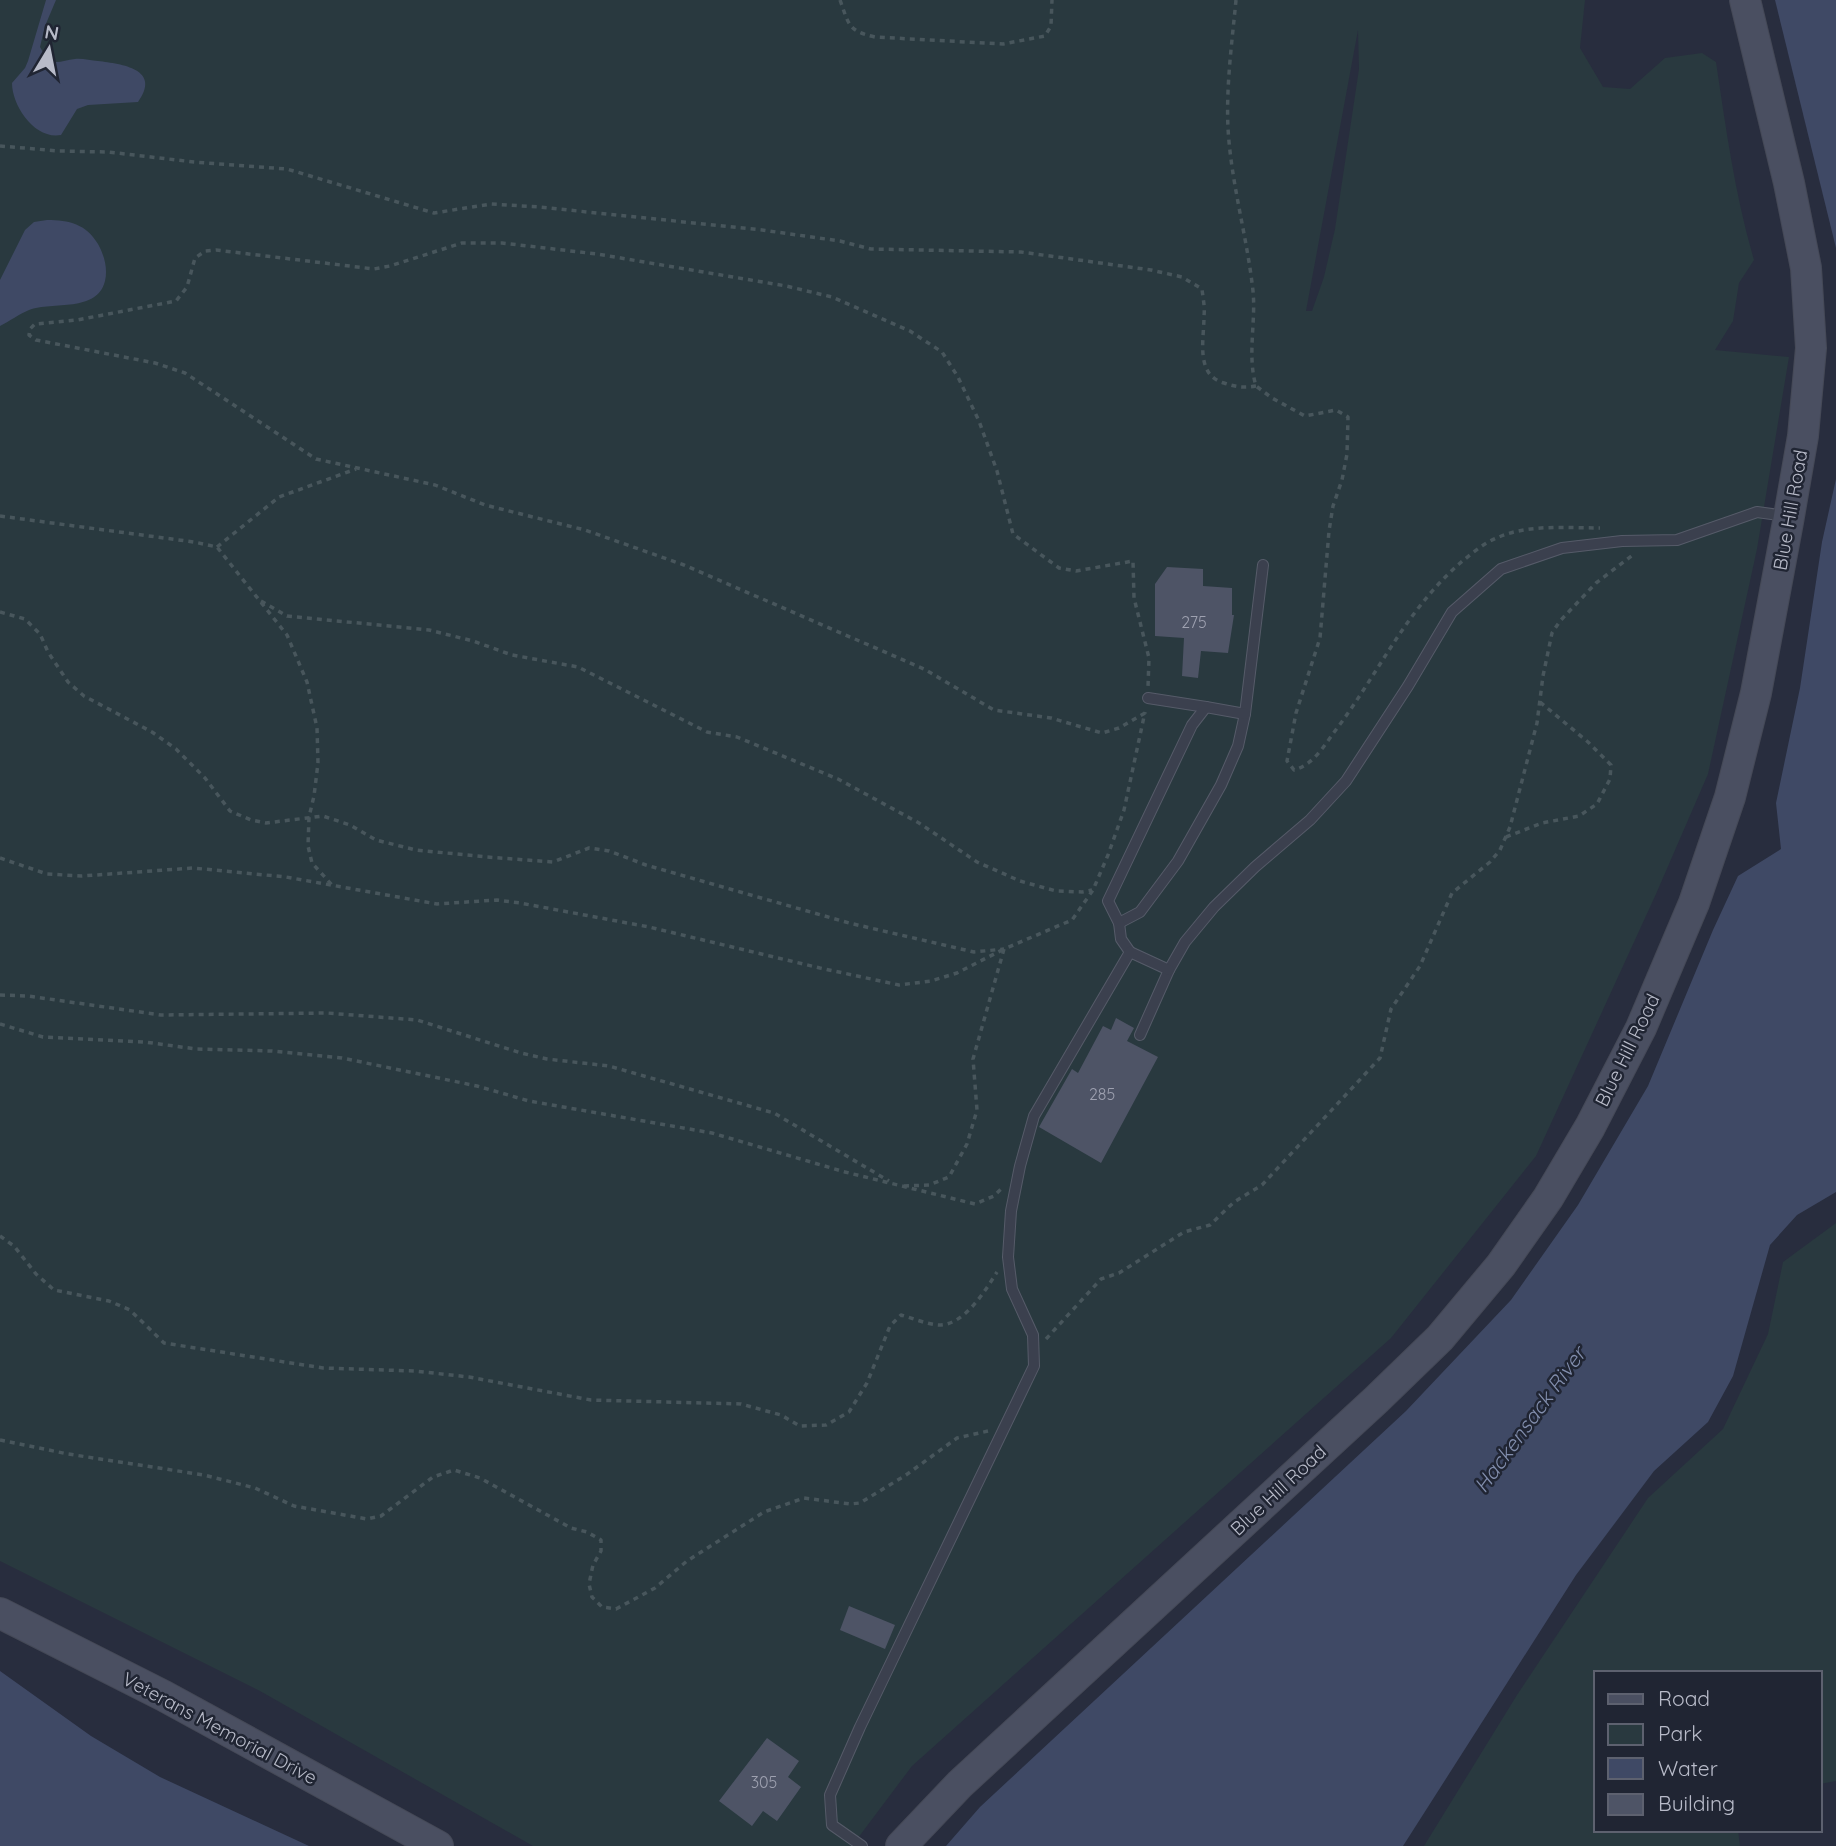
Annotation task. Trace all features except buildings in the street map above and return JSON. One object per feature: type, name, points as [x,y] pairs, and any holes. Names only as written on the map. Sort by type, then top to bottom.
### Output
[{"type":"street","name":"Blue Hill Road","points":[[901,1846],[960,1784],[1440,1338],[1501,1265],[1548,1198],[1590,1128],[1640,1028],[1693,903],[1730,797],[1756,693],[1803,436],[1811,348],[1806,268],[1789,183],[1745,0]]},
{"type":"street","name":"Veterans Memorial Drive","points":[[0,1613],[164,1696],[438,1846]]},
{"type":"lane","points":[[1140,1035],[1169,970],[1185,942],[1214,906],[1310,820],[1346,781],[1452,612],[1501,569],[1562,548],[1622,541],[1677,540],[1757,512],[1789,516]]},
{"type":"lane","points":[[1119,923],[1140,912],[1178,861],[1221,785],[1238,746],[1245,714],[1263,565]]},
{"type":"lane","points":[[1148,698],[1245,714]]},
{"type":"lane","points":[[1169,970],[1130,952],[1121,939],[1119,923],[1108,901],[1192,725],[1206,708]]},
{"type":"lane","points":[[862,1846],[832,1825],[830,1795],[1034,1366],[1033,1335],[1012,1289],[1008,1257],[1020,1166],[1034,1116],[1130,952]]},
{"type":"path","points":[[840,0],[850,28],[858,33],[875,37],[1003,44],[1045,36],[1051,26],[1052,0]]},
{"type":"path","points":[[0,146],[108,152],[287,169],[434,213],[491,204],[538,207],[762,230],[841,241],[871,249],[1021,252],[1151,270],[1182,277],[1202,289],[1205,368],[1216,381],[1242,388],[1256,386],[1252,372],[1253,290],[1232,169],[1228,126],[1236,0]]},
{"type":"path","points":[[0,858],[47,874],[82,876],[193,868],[286,877],[437,904],[497,900],[520,903],[649,927],[899,985],[931,981],[957,973],[1004,949],[1072,920],[1093,890],[1124,810],[1145,713],[1148,698],[1149,658],[1134,598],[1133,561],[1076,571],[1059,568],[1013,534],[997,471],[979,422],[958,377],[942,352],[910,331],[832,297],[786,286],[597,254],[502,243],[462,243],[374,269],[216,250],[205,251],[195,258],[187,287],[176,301],[77,320],[35,324],[29,335],[36,340],[155,363],[185,373],[316,459],[435,485],[485,505],[585,530],[684,565],[925,669],[994,710],[1051,718],[1102,733],[1119,728],[1145,713]]},
{"type":"path","points":[[216,547],[279,497],[358,468]]},
{"type":"path","points":[[0,516],[216,547],[287,635],[307,682],[317,728],[318,763],[309,817],[308,846],[312,863],[332,885]]},
{"type":"path","points":[[261,601],[287,616],[429,629],[512,655],[578,667],[707,732],[737,737],[838,779],[919,823],[977,862],[1020,881],[1056,891],[1093,890]]},
{"type":"path","points":[[0,612],[25,620],[40,634],[48,652],[68,682],[84,696],[152,732],[176,749],[205,778],[230,811],[266,823],[323,816],[350,825],[376,840],[416,850],[553,862],[589,848],[609,851],[658,868],[849,923],[974,952],[1004,949]]},
{"type":"path","points":[[1506,837],[1542,823],[1579,816],[1597,804],[1610,779],[1611,765],[1540,702]]},
{"type":"path","points":[[904,1186],[929,1185],[949,1177],[967,1144],[977,1110],[973,1059],[1004,949]]},
{"type":"path","points":[[0,995],[29,996],[161,1015],[327,1013],[417,1020],[521,1054],[609,1066],[774,1113],[894,1184]]},
{"type":"path","points":[[0,1024],[43,1037],[145,1042],[196,1049],[272,1051],[342,1058],[477,1086],[529,1101],[712,1133],[975,1204],[993,1196],[1003,1186]]},
{"type":"path","points":[[0,1236],[14,1246],[36,1274],[54,1290],[109,1301],[130,1310],[164,1343],[323,1368],[415,1371],[470,1377],[591,1401],[741,1404],[781,1415],[800,1426],[826,1425],[849,1412],[867,1383],[891,1326],[901,1315],[939,1325],[961,1316],[982,1296],[1000,1266]]},
{"type":"green space","points":[[0,0],[1585,0],[1580,48],[1603,87],[1630,89],[1665,58],[1702,53],[1716,62],[1736,186],[1754,260],[1739,283],[1733,321],[1715,350],[1789,357],[1757,549],[1708,774],[1536,1156],[1391,1338],[912,1766],[852,1846],[533,1846],[260,1691],[0,1561]],"holes":[[[1358,30],[1359,69],[1335,229],[1324,277],[1312,311],[1306,311]]]},
{"type":"green space","points":[[1836,1223],[1836,1781],[1822,1784],[1822,1671],[1594,1671],[1594,1832],[1738,1832],[1740,1846],[1424,1846],[1517,1695],[1648,1498],[1723,1429],[1768,1334],[1783,1262]]},
{"type":"water","points":[[46,0],[56,0],[40,47],[48,61],[84,59],[118,64],[136,70],[145,82],[138,102],[88,105],[77,109],[61,135],[51,135],[34,127],[16,102],[12,83],[28,61]]},
{"type":"water","points":[[1775,0],[1836,0],[1836,248]]},
{"type":"water","points":[[47,220],[76,224],[93,237],[104,257],[105,281],[93,298],[84,302],[39,307],[0,326],[0,280],[25,230],[34,222]]},
{"type":"water","name":"Hackensack River","points":[[1836,479],[1836,1192],[1797,1215],[1770,1245],[1733,1376],[1708,1422],[1654,1471],[1576,1575],[1403,1846],[946,1846],[980,1807],[1406,1411],[1511,1300],[1578,1205],[1648,1086],[1738,876],[1781,849],[1776,803],[1800,688],[1822,542]]},
{"type":"water","points":[[0,1671],[91,1736],[160,1777],[309,1846],[0,1846]]}]
